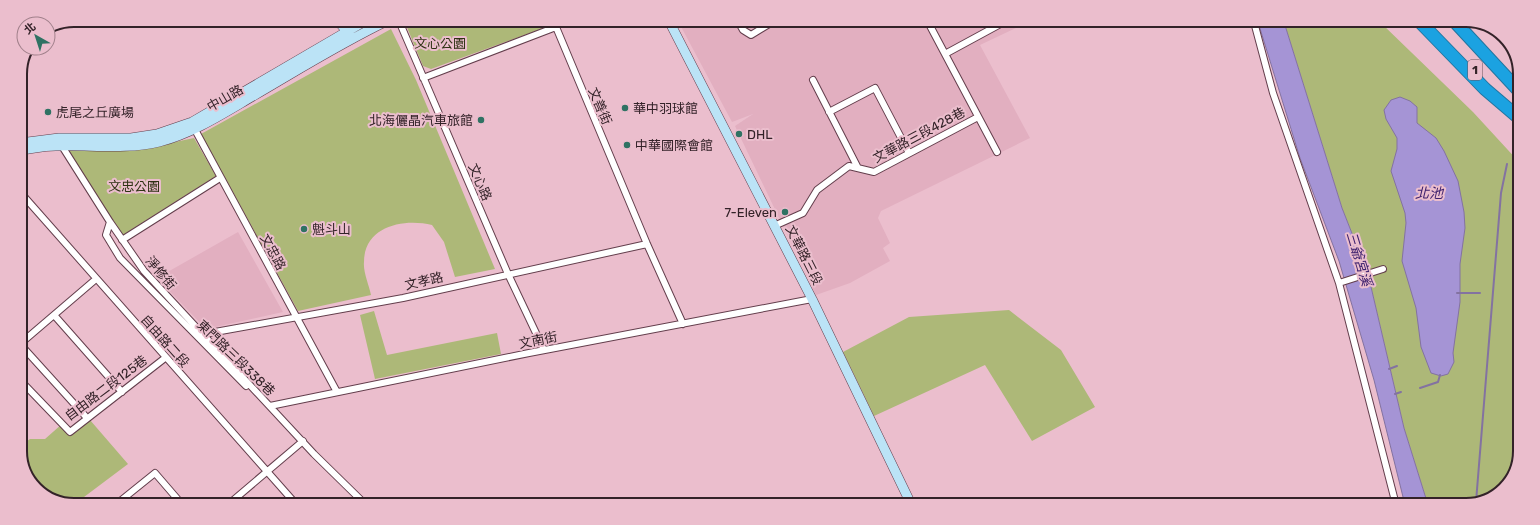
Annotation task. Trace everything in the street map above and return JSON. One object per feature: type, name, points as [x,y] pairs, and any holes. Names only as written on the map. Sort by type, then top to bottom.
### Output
[{"type":"highway","points":[[1425,27],[1485,88],[1513,113]]},
{"type":"highway","name":"1","points":[[1435,27],[1513,112]]},
{"type":"highway","name":"1","points":[[1460,27],[1513,84]]},
{"type":"highway","points":[[1471,27],[1513,72]]},
{"type":"street","name":"文心路","points":[[402,27],[508,274],[544,350]]},
{"type":"street","name":"文善街","points":[[423,78],[556,27],[647,244],[683,324]]},
{"type":"street","name":"文華路三段","points":[[672,27],[812,299],[908,498]]},
{"type":"street","points":[[741,27],[743,30],[751,35],[764,27]]},
{"type":"street","name":"文華路三段428巷","points":[[931,27],[997,152]]},
{"type":"street","points":[[945,54],[995,27]]},
{"type":"street","points":[[1255,27],[1273,93],[1341,283],[1394,498]]},
{"type":"street","name":"中山路","points":[[60,142],[131,147],[160,141],[193,126],[350,29]]},
{"type":"street","points":[[813,80],[858,168]]},
{"type":"street","points":[[829,112],[875,88],[909,153]]},
{"type":"street","name":"文華路三段428巷","points":[[774,226],[803,213],[817,190],[849,166],[874,172],[978,117]]},
{"type":"street","name":"文忠路","points":[[193,126],[337,392]]},
{"type":"street","points":[[27,143],[60,142]]},
{"type":"street","points":[[27,149],[60,142]]},
{"type":"street","name":"淨修街","points":[[60,142],[110,222],[144,271],[270,406]]},
{"type":"street","points":[[122,240],[220,178]]},
{"type":"street","name":"自由路二段","points":[[27,200],[165,358],[291,498]]},
{"type":"street","name":"東門路三段338巷","points":[[110,222],[106,235],[120,258],[263,404],[270,406],[303,442],[359,498]]},
{"type":"street","name":"文孝路","points":[[204,334],[402,298],[647,244]]},
{"type":"street","points":[[1341,283],[1375,273],[1383,269]]},
{"type":"street","points":[[27,338],[96,279]]},
{"type":"street","name":"文南街","points":[[270,406],[544,350],[812,299]]},
{"type":"street","points":[[54,315],[122,392]]},
{"type":"street","points":[[27,352],[87,418]]},
{"type":"street","name":"自由路二段125巷","points":[[27,387],[70,432],[165,358]]},
{"type":"street","points":[[235,498],[303,442]]},
{"type":"street","points":[[124,498],[155,473],[177,498]]},
{"type":"shaded area","points":[[681,27],[1018,27],[980,45],[1030,138],[881,211],[878,218],[890,243],[883,248],[890,261],[850,283],[816,295],[735,126],[753,114],[732,122]]},
{"type":"shaded area","points":[[238,232],[283,312],[206,329],[157,278]]},
{"type":"green space","name":"文心公園","points":[[407,27],[546,27],[431,69],[423,66]]},
{"type":"green space","points":[[1286,27],[1385,27],[1473,112],[1513,155],[1513,457],[1511,466],[1503,480],[1495,488],[1481,496],[1466,498],[1426,498],[1404,428],[1368,274],[1342,208]]},
{"type":"green space","points":[[391,29],[416,80],[495,269],[455,277],[444,242],[432,225],[421,223],[398,224],[388,227],[378,233],[371,240],[366,250],[364,270],[371,295],[298,311],[201,134]]},
{"type":"green space","name":"文忠公園","points":[[194,138],[216,176],[123,235],[64,147],[104,151],[137,150]]},
{"type":"green space","points":[[1009,310],[1061,350],[1095,407],[1032,441],[985,365],[874,416],[843,352],[909,317]]},
{"type":"green space","points":[[374,311],[387,355],[497,333],[501,354],[375,379],[360,315]]},
{"type":"green space","points":[[90,420],[128,464],[84,497],[85,498],[59,496],[45,488],[33,474],[27,454],[27,441],[30,439],[45,439],[62,424],[71,434]]},
{"type":"water","name":"三爺宮溪","points":[[1260,27],[1286,27],[1342,208],[1368,274],[1404,428],[1426,498],[1403,498],[1374,380],[1339,261],[1300,158]]},
{"type":"water","name":"北池","points":[[1400,97],[1410,101],[1417,107],[1417,123],[1436,138],[1444,151],[1458,181],[1464,212],[1465,228],[1460,264],[1460,302],[1453,353],[1454,362],[1448,374],[1441,376],[1431,373],[1421,347],[1416,308],[1402,261],[1406,223],[1405,213],[1391,171],[1397,149],[1397,138],[1386,119],[1384,110],[1391,100]]},
{"type":"waterway","points":[[1476,497],[1501,193],[1507,164]]},
{"type":"waterway","points":[[1457,293],[1480,293]]},
{"type":"waterway","points":[[1389,369],[1397,366]]},
{"type":"waterway","points":[[1420,388],[1438,382],[1440,375]]},
{"type":"waterway","points":[[1395,394],[1401,392]]},
{"type":"place","name":"華中羽球館","points":[[625,108]]},
{"type":"place","name":"虎尾之丘廣場","points":[[48,112]]},
{"type":"place","name":"北海儷晶汽車旅館","points":[[481,120]]},
{"type":"place","name":"DHL","points":[[739,134]]},
{"type":"place","name":"中華國際會館","points":[[627,145]]},
{"type":"place","name":"7-Eleven","points":[[785,212]]},
{"type":"place","name":"魁斗山","points":[[304,229]]}]
